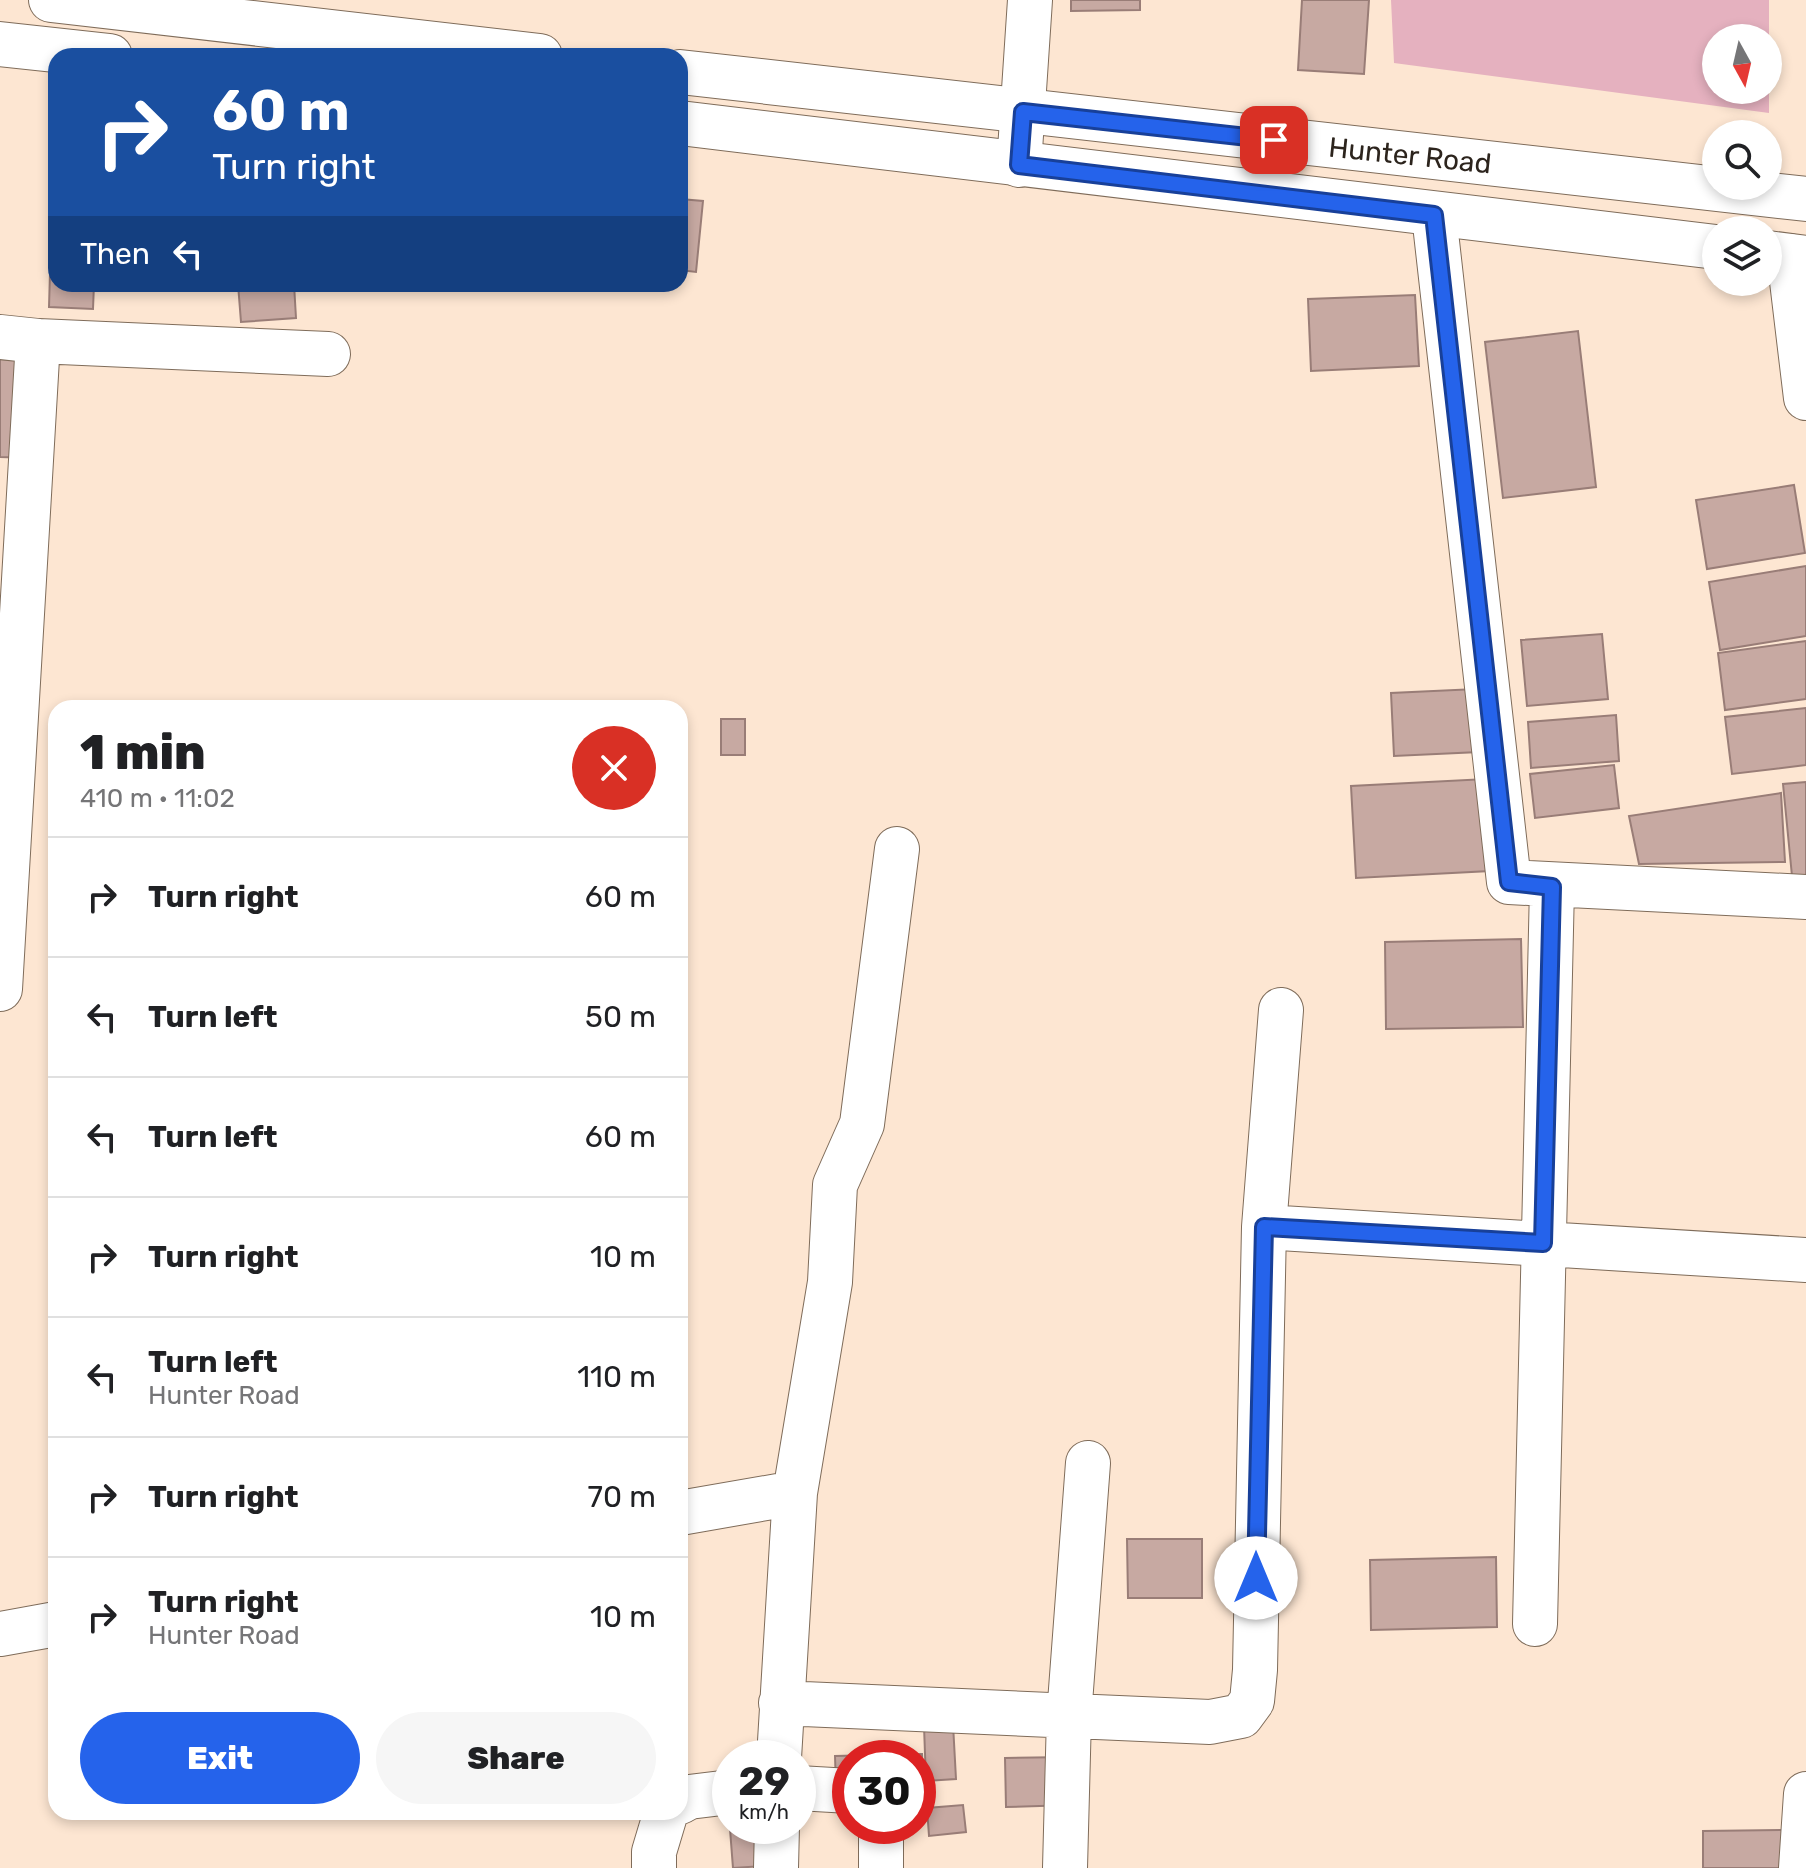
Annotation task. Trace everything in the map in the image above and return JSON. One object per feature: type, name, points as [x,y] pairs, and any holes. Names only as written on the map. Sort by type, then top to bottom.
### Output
[{"type":"street","points":[[51,0],[470,48]]},
{"type":"street","points":[[1019,165],[1030,0]]},
{"type":"street","points":[[0,44],[48,49]]},
{"type":"street","name":"Hunter Road","points":[[688,73],[1806,199]]},
{"type":"street","name":"Hunter Road","points":[[688,124],[1702,245]]},
{"type":"street","points":[[1434,215],[1509,882],[1552,887],[1806,897]]},
{"type":"street","points":[[1788,256],[1806,398]]},
{"type":"street","points":[[0,989],[19,339],[328,354]]},
{"type":"street","points":[[780,1740],[795,1493],[830,1282],[835,1185],[862,1124],[897,849]]},
{"type":"street","points":[[1535,1624],[1552,887]]},
{"type":"street","points":[[781,1703],[1210,1722],[1241,1716],[1252,1701],[1264,1227],[1281,1010]]},
{"type":"street","points":[[1264,1227],[1806,1260]]},
{"type":"street","points":[[1065,1868],[1069,1716],[1088,1463]]},
{"type":"street","points":[[688,1512],[795,1493]]},
{"type":"street","points":[[0,1634],[48,1625]]},
{"type":"street","points":[[688,1798],[712,1794]]},
{"type":"street","points":[[1801,1868],[1806,1794]]},
{"type":"street","points":[[654,1868],[654,1852],[664,1820]]},
{"type":"street","points":[[776,1868],[777,1844]]},
{"type":"street","points":[[881,1844],[881,1868]]},
{"type":"shaded area","points":[[1391,0],[1769,0],[1769,24],[1702,24],[1702,104],[1769,104],[1769,113],[1394,63]]},
{"type":"building","points":[[1071,0],[1140,0],[1140,10],[1071,11]]},
{"type":"building","points":[[1302,0],[1369,0],[1364,74],[1298,70]]},
{"type":"building","points":[[688,200],[703,201],[696,272],[688,271]]},
{"type":"building","points":[[49,292],[94,292],[93,309],[49,307]]},
{"type":"building","points":[[239,292],[294,292],[296,318],[241,322]]},
{"type":"building","points":[[1415,295],[1419,366],[1311,371],[1308,299]]},
{"type":"building","points":[[1578,331],[1596,487],[1503,498],[1485,342]]},
{"type":"building","points":[[0,356],[32,357],[29,458],[0,457]]},
{"type":"building","points":[[1794,485],[1805,553],[1707,569],[1696,500]]},
{"type":"building","points":[[1806,566],[1806,636],[1720,650],[1709,582]]},
{"type":"building","points":[[1602,634],[1608,699],[1527,706],[1521,640]]},
{"type":"building","points":[[1806,641],[1806,699],[1725,710],[1718,653]]},
{"type":"building","points":[[1476,689],[1479,752],[1394,756],[1391,693]]},
{"type":"building","points":[[1806,708],[1806,765],[1732,774],[1725,717]]},
{"type":"building","points":[[1616,715],[1619,761],[1531,768],[1528,722]]},
{"type":"building","points":[[721,719],[745,719],[745,755],[721,755]]},
{"type":"building","points":[[1614,765],[1619,808],[1535,818],[1530,774]]},
{"type":"building","points":[[1486,779],[1490,871],[1356,878],[1351,786]]},
{"type":"building","points":[[1806,782],[1806,875],[1792,876],[1783,784]]},
{"type":"building","points":[[1781,793],[1785,862],[1639,864],[1629,816]]},
{"type":"building","points":[[1521,939],[1523,1027],[1386,1029],[1385,942]]},
{"type":"building","points":[[1127,1539],[1202,1539],[1202,1598],[1128,1598]]},
{"type":"building","points":[[1496,1557],[1497,1627],[1371,1630],[1370,1560]]},
{"type":"building","points":[[953,1724],[956,1779],[936,1780],[936,1740],[925,1740],[924,1726]]},
{"type":"building","points":[[1070,1757],[1071,1805],[1006,1807],[1005,1758]]},
{"type":"building","points":[[963,1805],[966,1832],[936,1835],[936,1807]]},
{"type":"building","points":[[1788,1830],[1788,1868],[1703,1868],[1703,1831]]},
{"type":"building","points":[[731,1844],[776,1844],[778,1865],[733,1868]]},
{"type":"route","points":[[1256,1578],[1264,1227],[1543,1243],[1552,887],[1509,882],[1434,215],[1019,165],[1023,112],[1274,140]]}]
